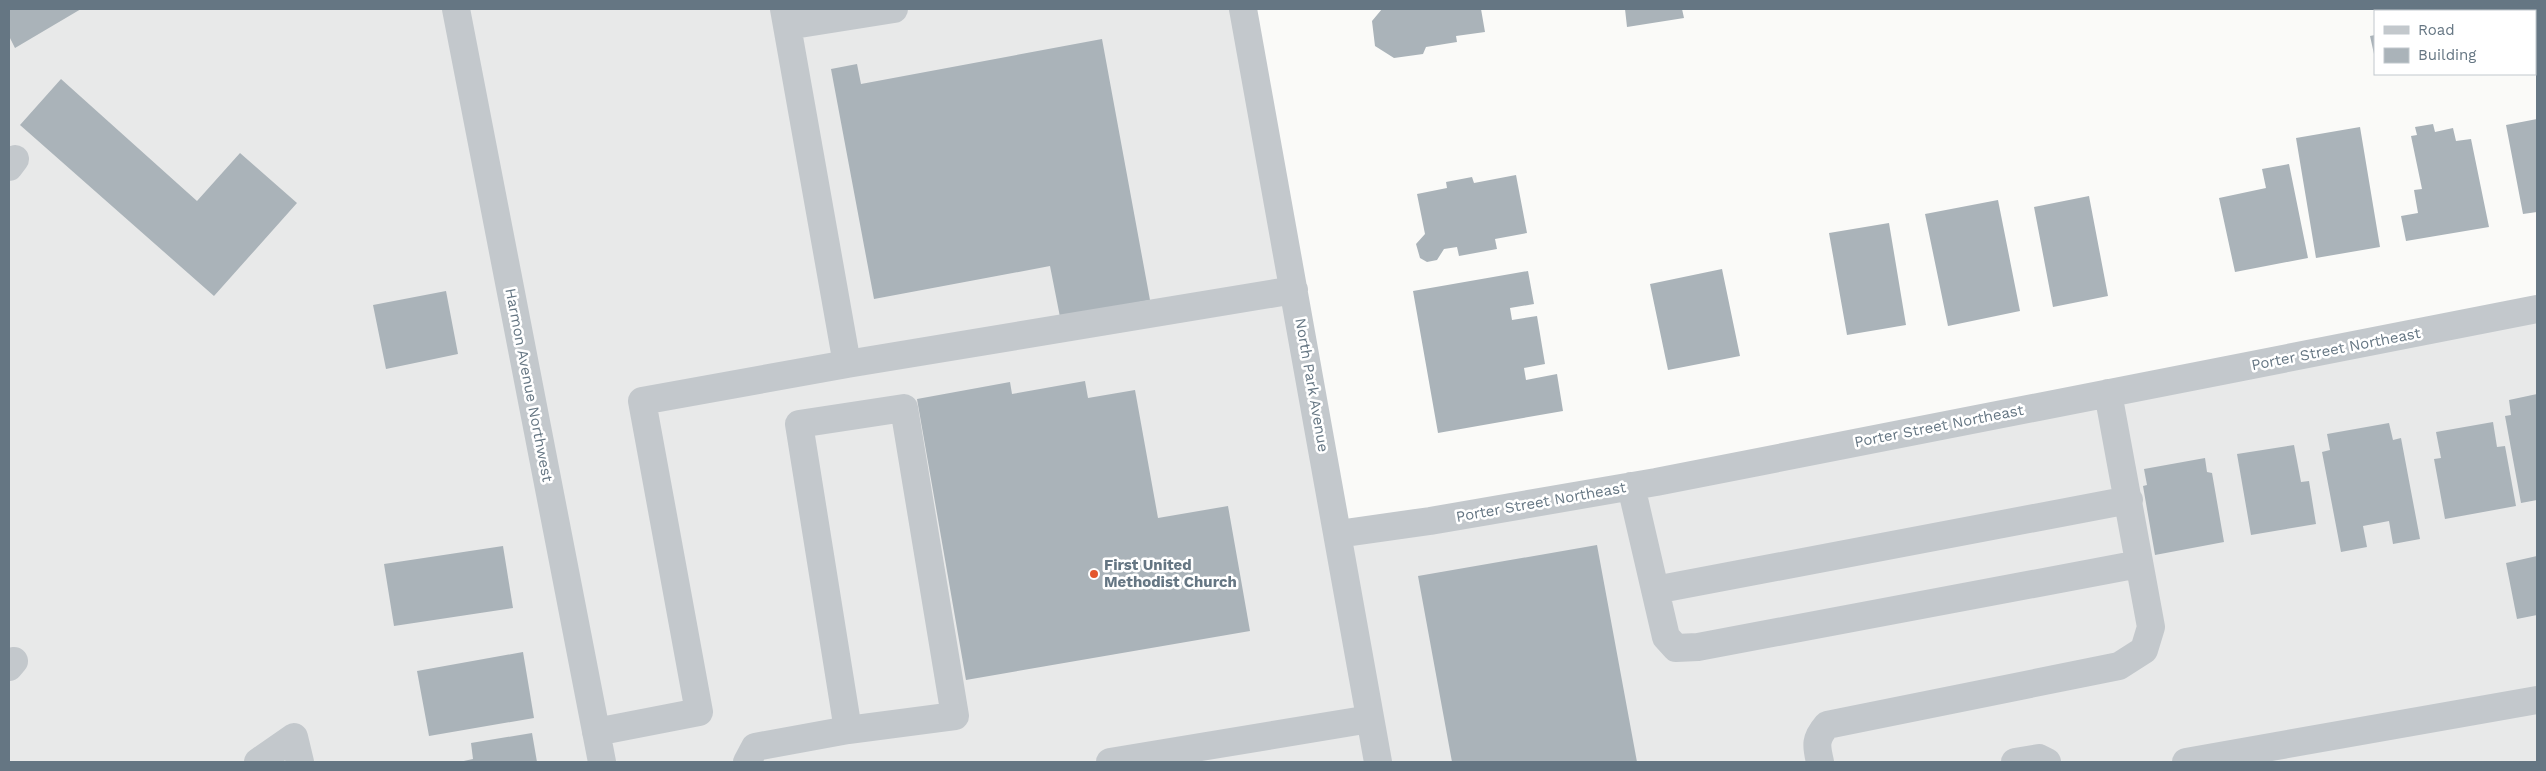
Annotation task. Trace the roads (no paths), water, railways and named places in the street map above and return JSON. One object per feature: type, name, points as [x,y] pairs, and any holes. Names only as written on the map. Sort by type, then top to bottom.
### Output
[{"type":"street","name":"Harmon Avenue Northwest","points":[[456,9],[602,762]]},
{"type":"street","points":[[847,364],[785,18],[894,9]]},
{"type":"street","name":"North Park Avenue","points":[[1243,9],[1378,762]]},
{"type":"street","points":[[596,732],[699,712],[642,401],[847,364],[1294,290]]},
{"type":"street","name":"Porter Street Northeast","points":[[1338,534],[1430,521],[1631,486],[2537,309]]},
{"type":"street","points":[[1820,762],[1817,748],[1818,735],[1827,725],[2119,666],[2144,650],[2151,627],[2108,393]]},
{"type":"street","points":[[747,762],[755,747],[848,730],[955,716],[904,408],[799,424],[848,730]]},
{"type":"street","points":[[1631,486],[1666,637],[1676,648],[1698,647],[2139,564]]},
{"type":"street","points":[[1655,590],[2129,500]]},
{"type":"street","points":[[2186,762],[2256,756],[2537,700]]},
{"type":"street","points":[[1110,762],[1370,719]]},
{"type":"street","points":[[258,762],[294,737],[300,762]]},
{"type":"street","points":[[2015,762],[2039,758],[2047,762]]},
{"type":"place","name":"First United Methodist Church","points":[[1094,574]]}]
